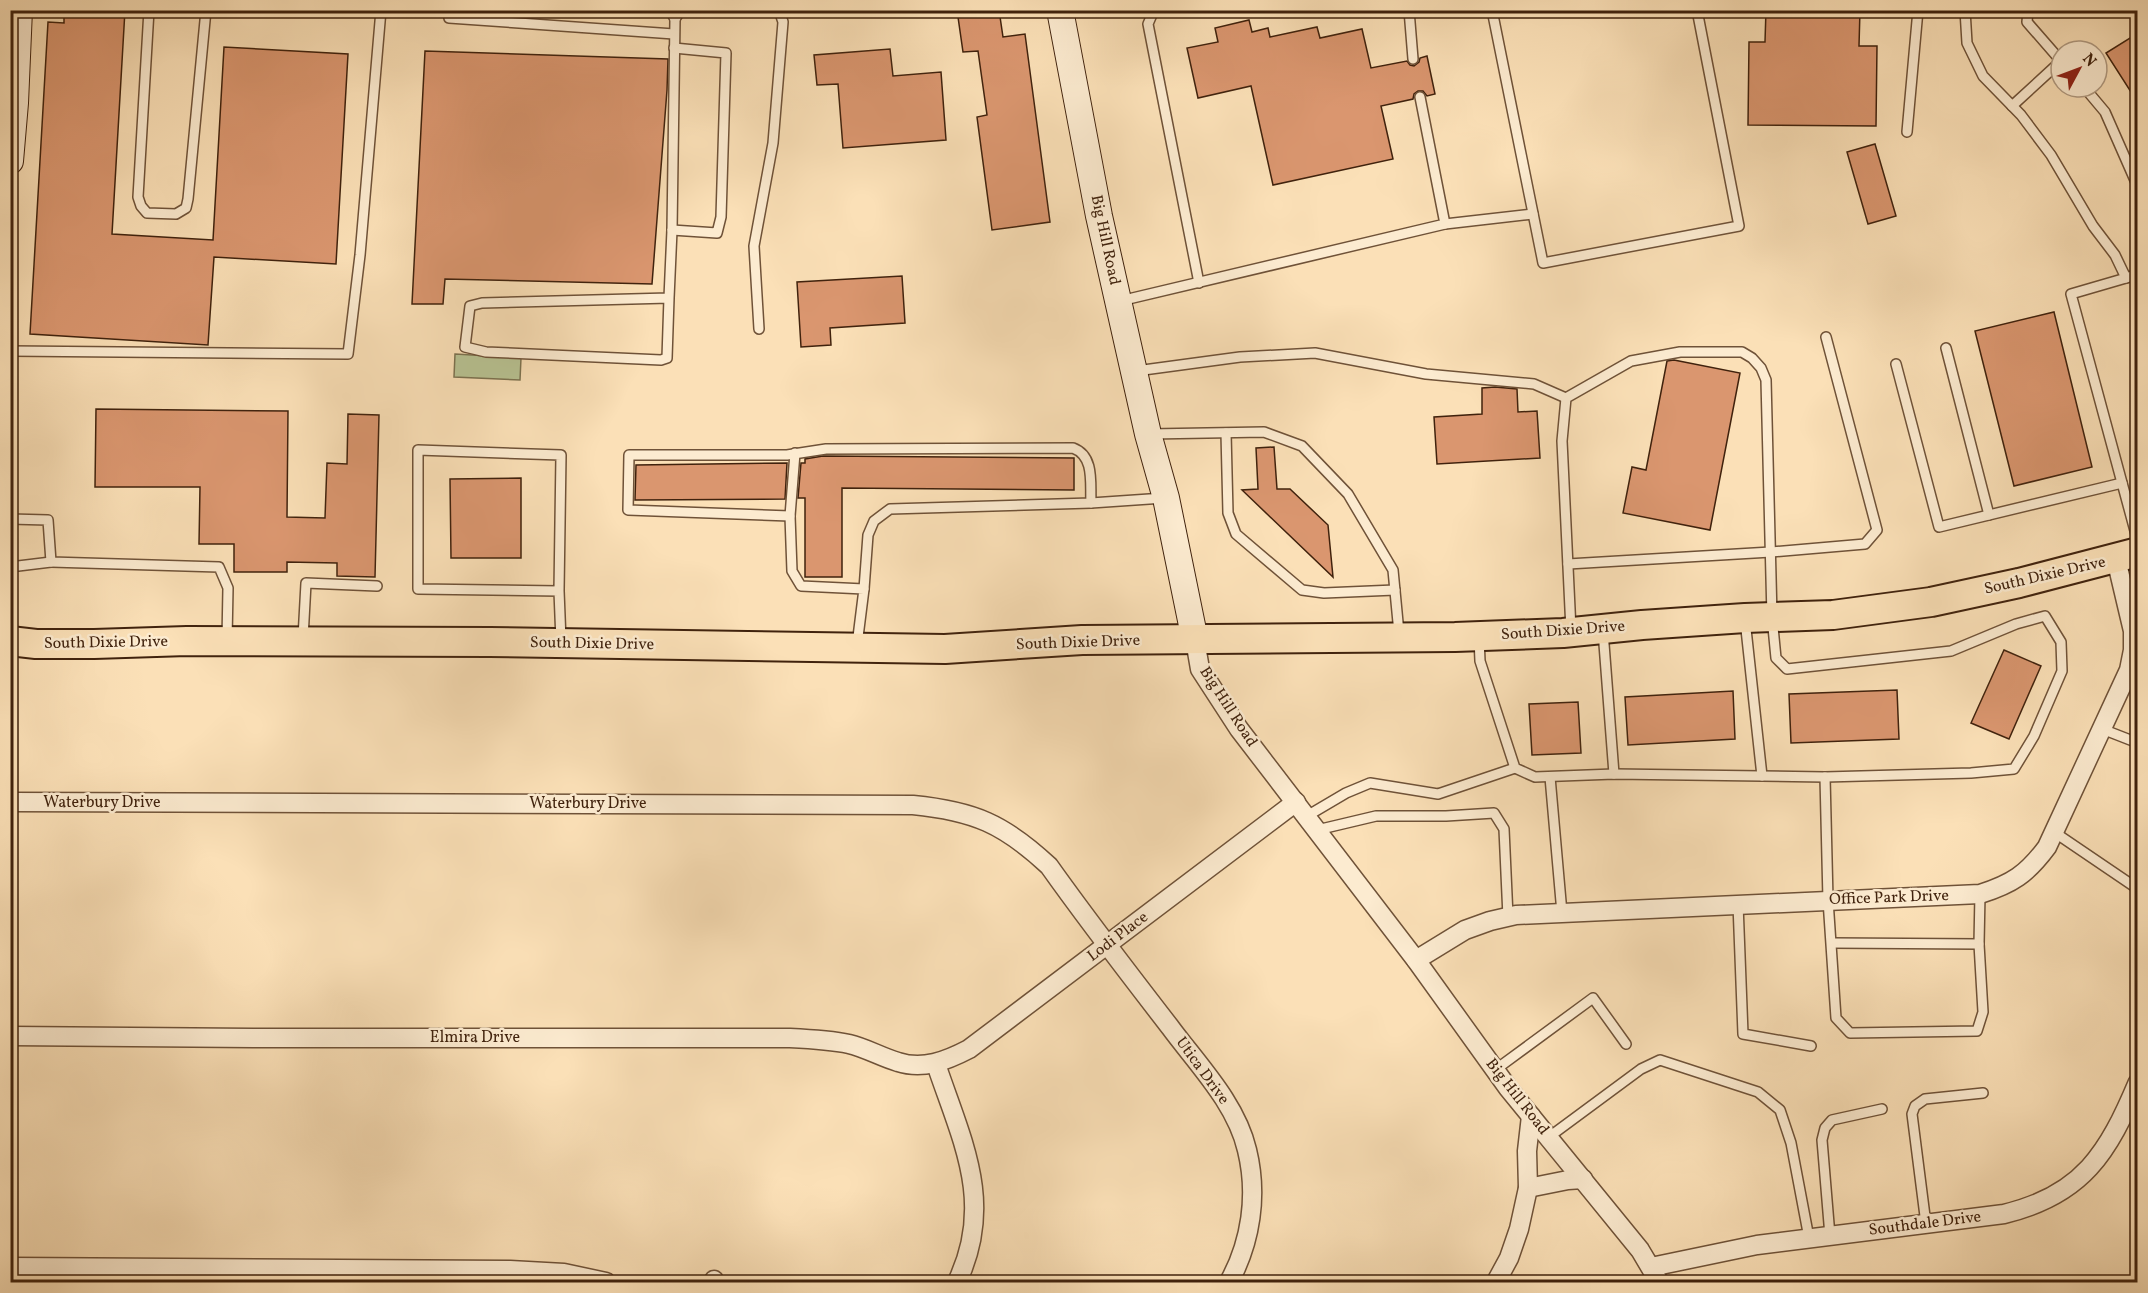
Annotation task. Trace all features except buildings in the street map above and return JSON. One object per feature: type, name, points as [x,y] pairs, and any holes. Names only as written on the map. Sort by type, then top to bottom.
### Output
[{"type":"main road","name":"South Dixie Drive","points":[[10,641],[36,644],[303,641],[945,649],[1082,640],[1479,636],[1571,632],[1759,617],[1833,615],[1931,602],[2019,583],[2130,551]]},
{"type":"street","points":[[10,162],[19,10]]},
{"type":"street","name":"Big Hill Road","points":[[1060,10],[1097,206],[1148,434],[1166,498],[1200,669],[1239,729],[1416,960],[1495,1070],[1640,1250],[1655,1275]]},
{"type":"street","name":"Office Park Drive","points":[[1416,960],[1465,930],[1508,916],[1980,894],[2001,888],[2017,879],[2032,867],[2047,847],[2103,729],[2131,682],[2129,670],[2133,651],[2133,631],[2130,551]]},
{"type":"street","name":"Waterbury Drive","points":[[10,802],[890,805],[940,808],[967,813],[997,825],[1025,844],[1049,867],[1107,945]]},
{"type":"street","name":"Lodi Place","points":[[936,1064],[969,1049],[1107,945],[1307,816]]},
{"type":"street","name":"Utica Drive","points":[[1107,945],[1225,1100],[1247,1149],[1253,1180],[1252,1211],[1248,1236],[1229,1282]]},
{"type":"street","name":"Elmira Drive","points":[[10,1036],[789,1038],[849,1044],[899,1063],[936,1064]]},
{"type":"street","points":[[936,1064],[970,1165],[974,1189],[975,1212],[972,1242],[957,1282]]},
{"type":"street","name":"Southdale Drive","points":[[1655,1275],[1757,1245],[2016,1211],[2049,1199],[2069,1187],[2086,1171],[2108,1144],[2138,1083]]},
{"type":"street","points":[[1496,1282],[1509,1258],[1519,1229],[1528,1188],[1527,1151],[1531,1116]]},
{"type":"street","points":[[1528,1188],[1583,1179]]},
{"type":"street","points":[[10,1267],[510,1270],[564,1273],[606,1282]]},
{"type":"lane","points":[[149,10],[138,197],[147,213],[176,214],[186,208],[188,199],[206,10]]},
{"type":"lane","points":[[10,351],[348,354],[360,255],[381,10]]},
{"type":"lane","points":[[759,328],[754,246],[773,143],[783,22],[779,10]]},
{"type":"lane","points":[[1154,10],[1148,24],[1199,283]]},
{"type":"lane","points":[[1409,10],[1413,59]]},
{"type":"lane","points":[[1492,10],[1543,263],[1739,226],[1697,10]]},
{"type":"lane","points":[[1907,132],[1918,10]]},
{"type":"lane","points":[[1965,10],[1967,43],[1983,76],[2012,106],[2051,155],[2093,226],[2115,255],[2126,278]]},
{"type":"lane","points":[[2028,10],[2027,22],[2049,47]]},
{"type":"lane","points":[[669,298],[482,303],[470,306],[465,347],[486,352],[661,360],[667,358],[672,230],[675,13]]},
{"type":"lane","points":[[449,14],[674,34]]},
{"type":"lane","points":[[672,230],[717,233],[721,217],[726,53],[674,48]]},
{"type":"lane","points":[[2012,106],[2049,72]]},
{"type":"lane","points":[[1420,97],[1445,224]]},
{"type":"lane","points":[[2094,99],[2105,112],[2138,187]]},
{"type":"lane","points":[[1119,302],[1445,224],[1533,214]]},
{"type":"lane","points":[[2130,551],[2122,483],[2071,294],[2138,274]]},
{"type":"lane","points":[[1568,564],[1865,544],[1877,530],[1826,337]]},
{"type":"lane","points":[[1946,348],[1989,515]]},
{"type":"lane","points":[[1566,398],[1631,361],[1680,352],[1742,352],[1752,358],[1761,368],[1766,380],[1771,552],[1759,617],[1762,776]]},
{"type":"lane","points":[[1134,372],[1240,357],[1315,353],[1426,374],[1534,384],[1566,398]]},
{"type":"lane","points":[[1896,364],[1939,527],[2122,483]]},
{"type":"lane","points":[[1566,398],[1562,441],[1571,632]]},
{"type":"lane","points":[[1148,434],[1264,432],[1302,446],[1348,494],[1394,570],[1399,637]]},
{"type":"lane","points":[[1226,433],[1228,513],[1236,534],[1302,590],[1324,593],[1395,590]]},
{"type":"lane","points":[[790,516],[628,510],[629,455],[795,453],[826,449],[1073,448],[1082,451],[1087,459],[1091,503]]},
{"type":"lane","points":[[559,591],[418,589],[418,450],[561,455],[559,591],[561,643]]},
{"type":"lane","points":[[795,453],[790,516],[792,571],[801,586],[864,589]]},
{"type":"lane","points":[[856,647],[868,535],[874,521],[890,509],[1091,503],[1166,498]]},
{"type":"lane","points":[[10,519],[48,520],[51,562]]},
{"type":"lane","points":[[10,567],[51,562],[219,567],[228,588],[227,641]]},
{"type":"lane","points":[[303,641],[306,583],[377,586]]},
{"type":"lane","points":[[1307,816],[1346,793],[1370,783],[1438,794],[1515,768],[1535,777],[1614,774],[1825,777],[1971,773],[2014,769],[2034,736],[2062,671],[2061,642],[2045,616],[2016,624],[1951,651],[1787,669],[1776,658],[1759,617]]},
{"type":"lane","points":[[1603,629],[1614,774]]},
{"type":"lane","points":[[1479,636],[1480,661],[1515,768]]},
{"type":"lane","points":[[2103,729],[2138,743]]},
{"type":"lane","points":[[1550,777],[1562,913]]},
{"type":"lane","points":[[1825,777],[1828,900],[1836,1018],[1850,1033],[1977,1031],[1983,1012],[1979,944],[1980,894]]},
{"type":"lane","points":[[1307,816],[1446,816],[1494,813],[1504,829],[1508,916]]},
{"type":"lane","points":[[2054,832],[2138,889]]},
{"type":"lane","points":[[1738,904],[1743,1034],[1811,1046]]},
{"type":"lane","points":[[1832,943],[1979,944]]},
{"type":"lane","points":[[1495,1070],[1593,998],[1626,1044]]},
{"type":"lane","points":[[1549,1137],[1641,1069],[1660,1060],[1758,1092],[1780,1110],[1791,1143],[1809,1238]]},
{"type":"lane","points":[[1926,1224],[1912,1114],[1915,1106],[1925,1100],[1983,1093]]},
{"type":"lane","points":[[1830,1236],[1822,1140],[1825,1128],[1832,1120],[1882,1108]]},
{"type":"green space","points":[[455,354],[521,358],[520,380],[454,377]]}]
